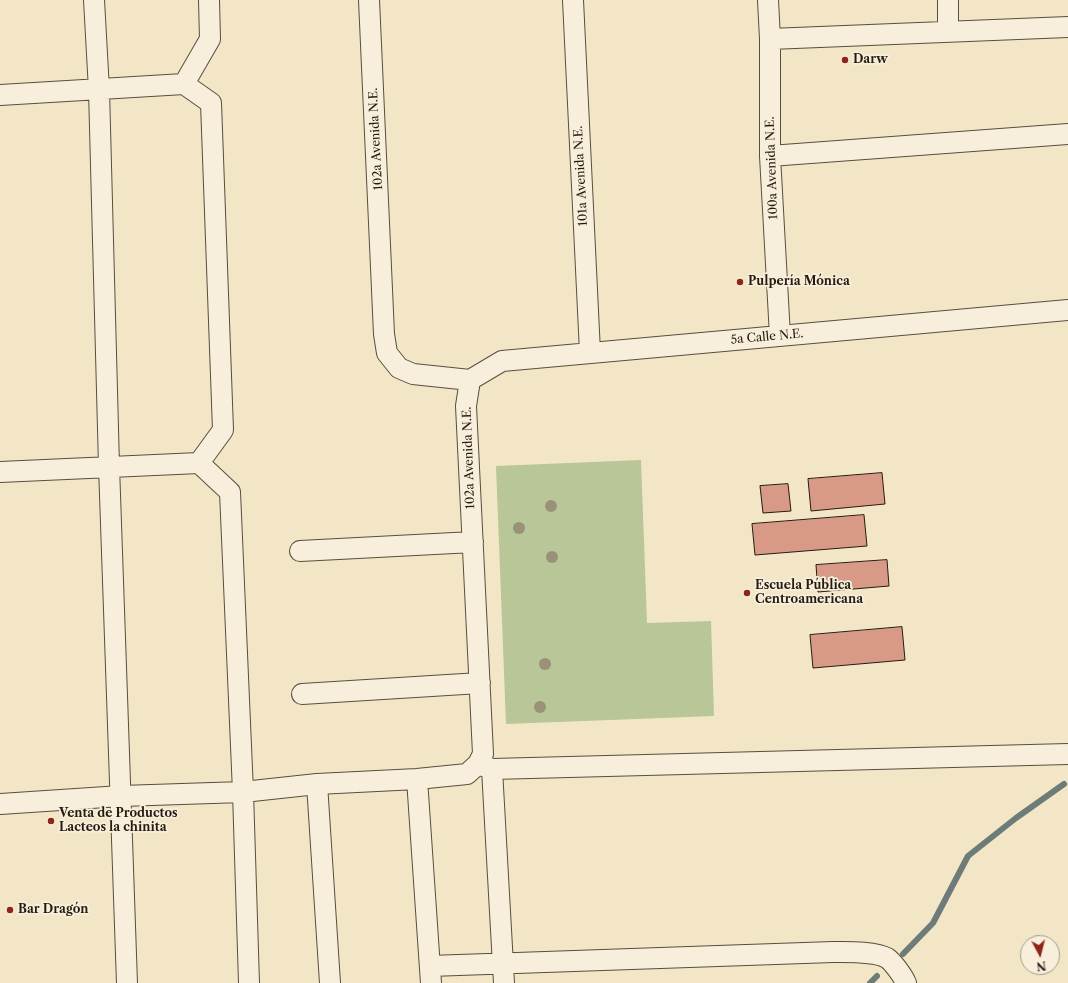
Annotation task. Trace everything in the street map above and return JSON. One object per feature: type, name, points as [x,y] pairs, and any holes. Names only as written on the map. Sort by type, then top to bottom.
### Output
[{"type":"street","points":[[94,0],[99,90],[109,466],[127,983]]},
{"type":"street","points":[[184,84],[210,39],[209,0]]},
{"type":"street","name":"102a Avenida N.E.","points":[[370,0],[384,326],[387,353],[399,368],[413,374],[470,380],[466,406],[483,754],[504,983]]},
{"type":"street","name":"101a Avenida N.E.","points":[[573,0],[590,352]]},
{"type":"street","name":"100a Avenida N.E.","points":[[768,0],[770,40],[770,156],[780,336]]},
{"type":"street","points":[[948,0],[948,32]]},
{"type":"street","points":[[770,40],[1068,27]]},
{"type":"street","points":[[0,95],[184,84],[210,103],[223,430],[199,463]]},
{"type":"street","points":[[770,156],[1068,134]]},
{"type":"street","name":"5a Calle N.E.","points":[[470,380],[502,361],[1068,310]]},
{"type":"street","points":[[0,472],[199,463],[230,492],[243,792],[249,983]]},
{"type":"street","points":[[300,551],[473,542]]},
{"type":"street","points":[[302,694],[480,683]]},
{"type":"street","points":[[0,804],[121,796],[243,792],[317,784],[417,780],[467,774],[485,766],[1068,754]]},
{"type":"street","points":[[417,780],[430,975],[503,963],[833,952],[869,953],[887,958],[903,976],[906,983]]},
{"type":"street","points":[[317,784],[330,983]]},
{"type":"green space","points":[[641,460],[647,623],[711,621],[714,716],[506,724],[496,466]]},
{"type":"building","points":[[882,473],[885,504],[811,511],[808,479]]},
{"type":"building","points":[[788,484],[791,511],[763,513],[760,486]]},
{"type":"building","points":[[864,515],[867,546],[755,555],[752,524]]},
{"type":"building","points":[[887,560],[889,586],[818,592],[816,565]]},
{"type":"building","points":[[902,627],[905,660],[813,668],[810,635]]},
{"type":"waterway","points":[[903,954],[933,923],[968,856],[1016,818],[1064,784]]},
{"type":"waterway","points":[[870,983],[877,976]]},
{"type":"place","name":"Darw","points":[[845,60]]},
{"type":"place","name":"Pulpería Mónica","points":[[740,282]]},
{"type":"place","name":"Escuela Pública Centroamericana","points":[[747,593]]},
{"type":"place","name":"Venta de Productos Lacteos la chinita","points":[[51,821]]},
{"type":"place","name":"Bar Dragón","points":[[10,910]]}]
